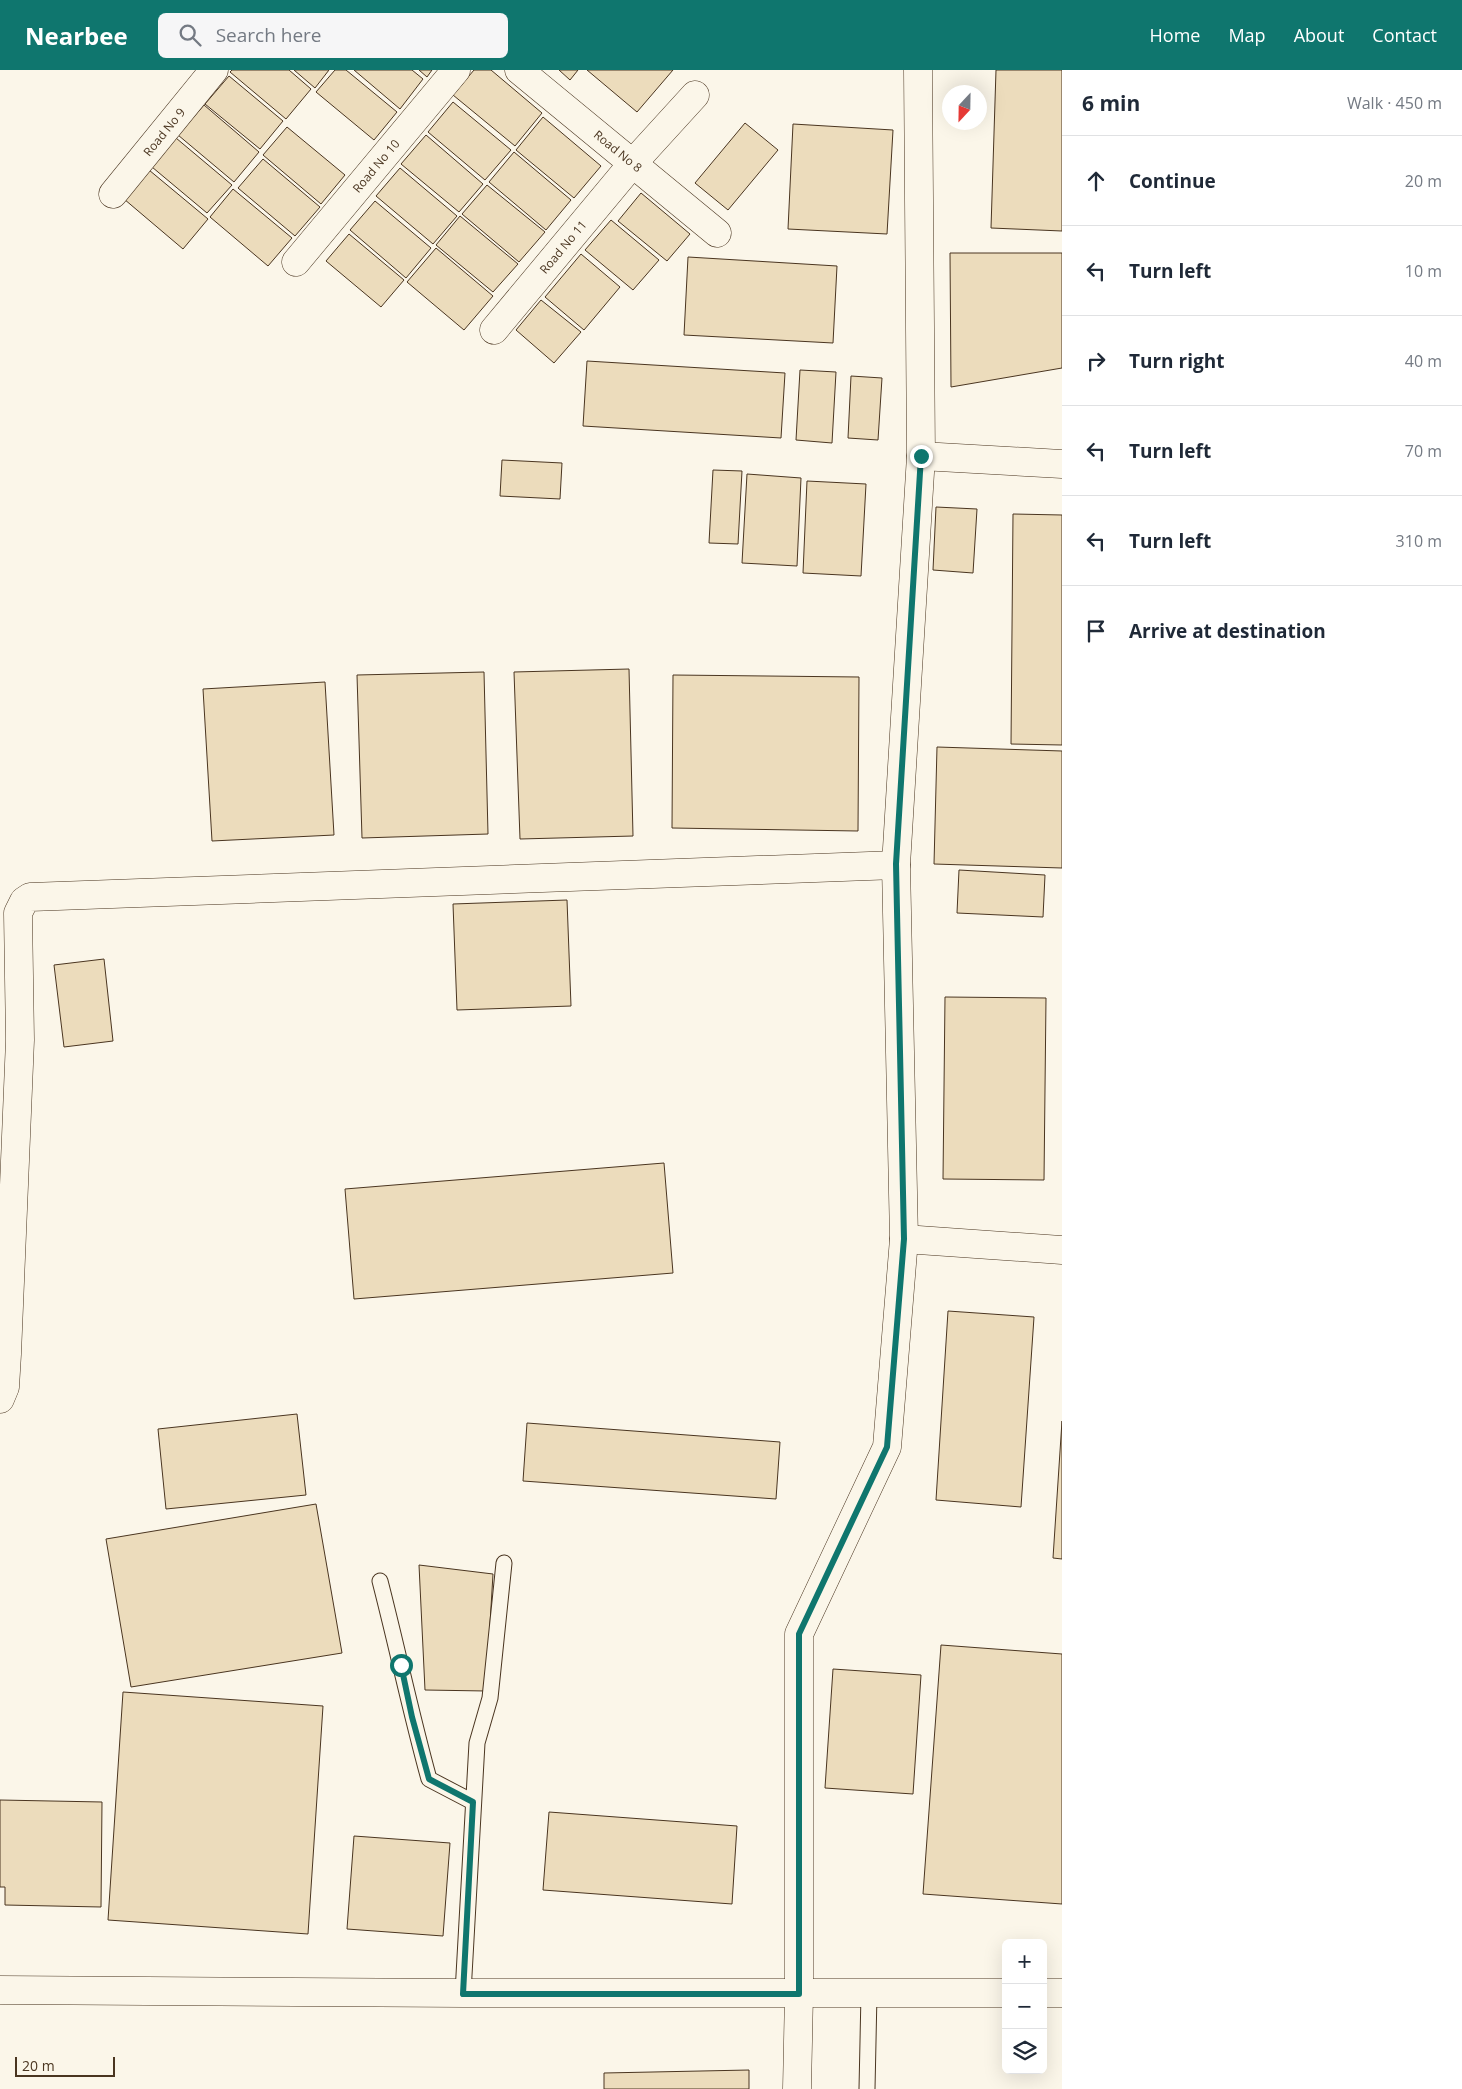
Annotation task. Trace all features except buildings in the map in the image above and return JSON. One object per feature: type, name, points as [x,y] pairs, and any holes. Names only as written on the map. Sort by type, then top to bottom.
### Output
[{"type":"street","name":"Road No 9","points":[[113,194],[214,70]]},
{"type":"street","name":"Road No 10","points":[[296,262],[456,70]]},
{"type":"street","name":"Road No 8","points":[[519,70],[717,233]]},
{"type":"street","points":[[797,2089],[799,1994],[799,1634],[887,1447],[904,1239],[896,864],[921,456],[918,70]]},
{"type":"street","name":"Road No 11","points":[[494,330],[633,164],[696,95]]},
{"type":"street","points":[[921,456],[1062,464]]},
{"type":"street","points":[[0,1399],[5,1387],[7,1354],[20,1040],[18,913],[24,901],[40,897],[896,864]]},
{"type":"street","points":[[904,1239],[1062,1250]]},
{"type":"street","points":[[0,1990],[463,1994],[1002,1993]]},
{"type":"street","points":[[1047,1993],[1062,1993]]},
{"type":"lane","points":[[463,1994],[477,1743],[490,1698],[504,1563]]},
{"type":"lane","points":[[380,1582],[412,1717],[429,1779],[473,1802]]},
{"type":"lane","points":[[867,2089],[869,1994]]},
{"type":"route","points":[[401,1665],[412,1717],[429,1779],[473,1802],[463,1994],[799,1994],[799,1634],[887,1447],[904,1239],[896,864],[921,456]]}]
